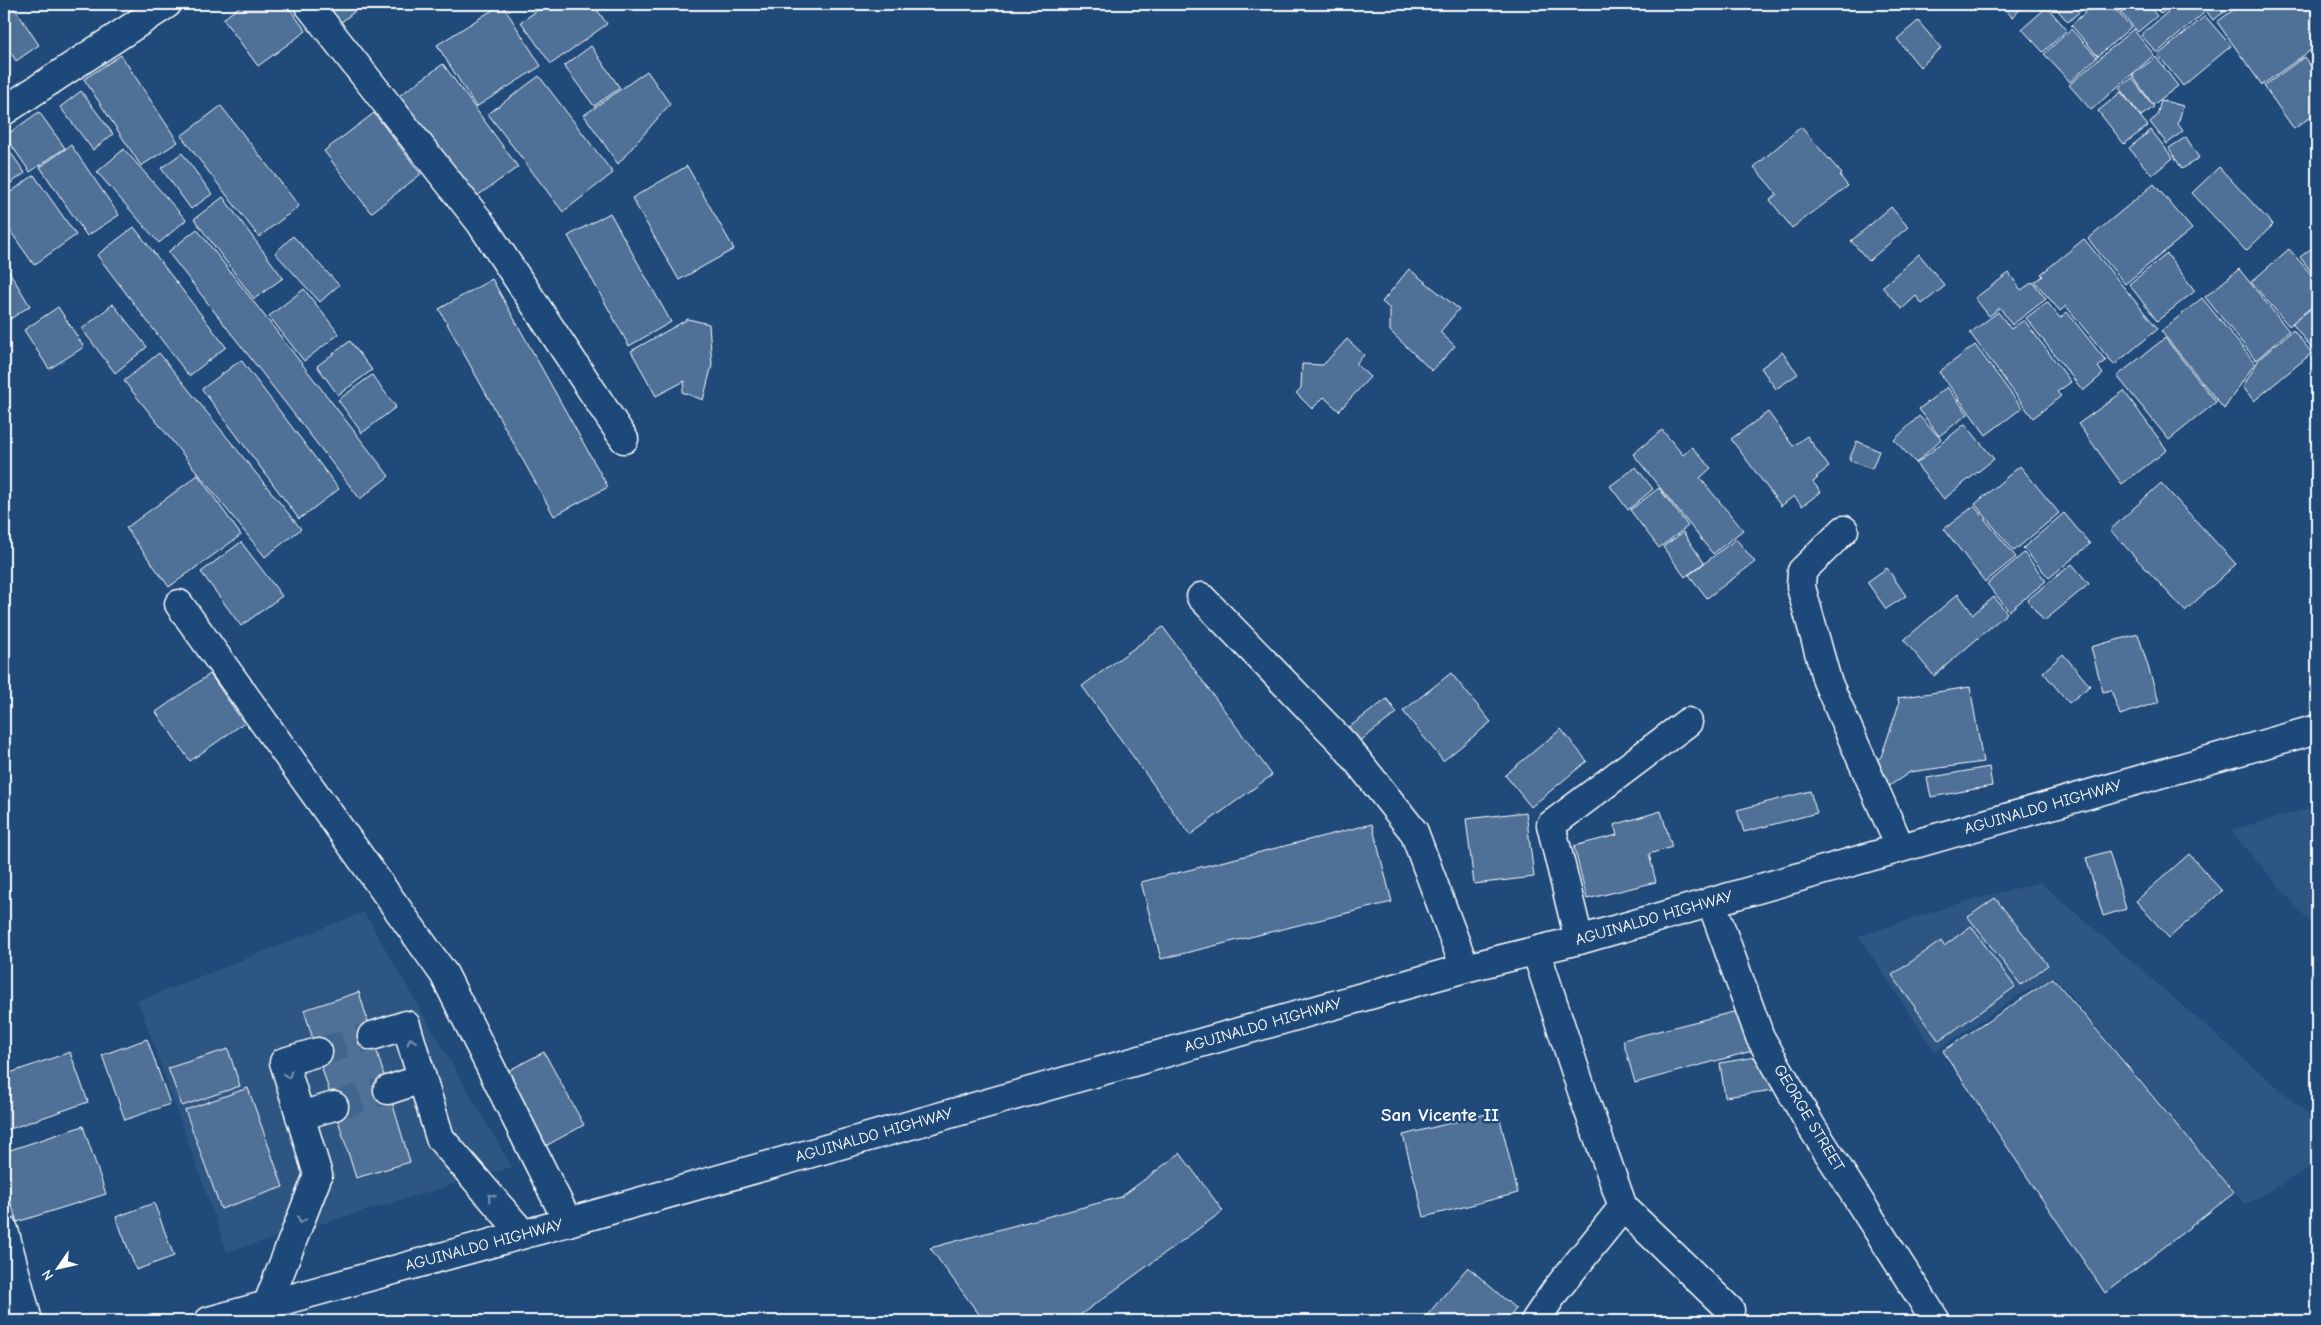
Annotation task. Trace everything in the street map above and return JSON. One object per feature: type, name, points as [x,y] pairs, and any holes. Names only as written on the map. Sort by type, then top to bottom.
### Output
[{"type":"main road","points":[[4,111],[167,4]]},
{"type":"main road","points":[[308,4],[480,222],[624,439]]},
{"type":"main road","points":[[1844,530],[1802,570],[1801,587],[1828,681],[1900,848]]},
{"type":"main road","points":[[1201,597],[1344,744],[1414,832],[1465,968]]},
{"type":"main road","points":[[179,604],[444,974],[568,1222]]},
{"type":"main road","points":[[1578,940],[1552,824],[1688,722]]},
{"type":"main road","name":"AGUINALDO HIGHWAY","points":[[209,1321],[273,1315],[523,1234],[1465,968],[1578,940],[1712,900],[2317,729]]},
{"type":"main road","name":"GEORGE STREET","points":[[1712,900],[1760,1037],[1811,1126],[1936,1321]]},
{"type":"main road","points":[[1536,951],[1587,1106],[1623,1207],[1730,1310]]},
{"type":"main road","points":[[372,1036],[406,1025],[440,1138],[523,1234]]},
{"type":"main road","points":[[273,1315],[318,1175],[284,1062],[318,1052]]},
{"type":"main road","points":[[388,1090],[422,1079]]},
{"type":"main road","points":[[300,1116],[334,1106]]},
{"type":"main road","points":[[1535,1321],[1556,1290],[1623,1207]]},
{"type":"main road","points":[[4,1230],[28,1321]]},
{"type":"shaded area","points":[[2317,807],[2317,930],[2230,830]]},
{"type":"shaded area","points":[[2040,882],[2317,1122],[2317,1164],[2245,1205],[2055,977],[2024,992],[1935,1052],[1859,936],[1957,904]]},
{"type":"shaded area","points":[[364,912],[512,1167],[227,1252],[138,1001]]},
{"type":"building","points":[[243,4],[286,4],[306,31],[258,66],[223,19]]},
{"type":"building","points":[[315,4],[364,4],[334,28]]},
{"type":"building","points":[[502,4],[541,66],[476,107],[437,45]]},
{"type":"building","points":[[546,4],[593,4],[607,24],[551,64],[521,22]]},
{"type":"building","points":[[1738,4],[1751,4],[1742,10]]},
{"type":"building","points":[[2000,4],[2027,4],[2012,17]]},
{"type":"building","points":[[2052,4],[2088,4],[2068,22]]},
{"type":"building","points":[[2095,4],[2110,4],[2131,27],[2098,56],[2071,25]]},
{"type":"building","points":[[2113,4],[2147,4],[2157,16],[2138,32]]},
{"type":"building","points":[[2152,4],[2173,4],[2161,14]]},
{"type":"building","points":[[2177,4],[2196,4],[2204,13],[2157,53],[2141,35]]},
{"type":"building","points":[[2201,4],[2236,4],[2213,20]]},
{"type":"building","points":[[2241,4],[2307,4],[2317,18],[2317,51],[2314,48],[2262,85],[2217,22]]},
{"type":"building","points":[[13,6],[39,45],[16,61],[4,42],[4,12]]},
{"type":"building","points":[[2047,7],[2067,30],[2043,52],[2022,29]]},
{"type":"building","points":[[2205,16],[2231,46],[2183,86],[2158,55]]},
{"type":"building","points":[[1918,21],[1941,48],[1920,67],[1897,39]]},
{"type":"building","points":[[2071,29],[2097,57],[2070,82],[2044,54]]},
{"type":"building","points":[[2133,29],[2154,55],[2091,110],[2069,85]]},
{"type":"building","points":[[591,46],[620,88],[594,106],[564,66]]},
{"type":"building","points":[[121,55],[178,142],[141,166],[84,79]]},
{"type":"building","points":[[2156,57],[2178,86],[2153,105],[2132,75]]},
{"type":"building","points":[[2304,57],[2317,75],[2317,112],[2294,129],[2264,86]]},
{"type":"building","points":[[443,64],[518,167],[470,201],[396,98]]},
{"type":"building","points":[[647,71],[670,104],[618,164],[584,115]]},
{"type":"building","points":[[539,76],[613,173],[563,212],[488,114]]},
{"type":"building","points":[[2132,78],[2154,107],[2141,116],[2119,88]]},
{"type":"building","points":[[81,91],[113,134],[93,150],[60,107]]},
{"type":"building","points":[[2121,92],[2148,126],[2124,144],[2098,111]]},
{"type":"building","points":[[2161,100],[2183,106],[2178,124],[2183,131],[2167,144],[2150,122],[2157,116]]},
{"type":"building","points":[[221,106],[299,206],[259,237],[181,136]]},
{"type":"building","points":[[39,112],[65,148],[30,172],[5,136]]},
{"type":"building","points":[[374,113],[421,174],[371,213],[324,151]]},
{"type":"building","points":[[1801,127],[1842,174],[1840,176],[1848,186],[1792,228],[1770,200],[1777,194],[1754,167]]},
{"type":"building","points":[[2151,130],[2173,158],[2152,175],[2129,148]]},
{"type":"building","points":[[2186,137],[2199,158],[2182,169],[2169,148]]},
{"type":"building","points":[[4,143],[25,173],[4,188]]},
{"type":"building","points":[[71,145],[119,215],[87,236],[40,167]]},
{"type":"building","points":[[124,149],[186,220],[159,243],[97,172]]},
{"type":"building","points":[[182,153],[212,194],[191,209],[161,168]]},
{"type":"building","points":[[687,166],[734,249],[679,280],[632,198]]},
{"type":"building","points":[[2219,167],[2273,225],[2246,251],[2192,193]]},
{"type":"building","points":[[34,175],[76,235],[34,265],[4,222],[4,197]]},
{"type":"building","points":[[2154,184],[2192,229],[2125,284],[2088,239]]},
{"type":"building","points":[[223,197],[283,278],[254,299],[194,219]]},
{"type":"building","points":[[1891,207],[1908,227],[1869,261],[1851,241]]},
{"type":"building","points":[[610,213],[671,322],[629,346],[568,236]]},
{"type":"building","points":[[134,227],[226,347],[189,376],[97,255]]},
{"type":"building","points":[[197,229],[389,476],[360,499],[168,252]]},
{"type":"building","points":[[293,236],[339,285],[320,302],[275,253]]},
{"type":"building","points":[[2084,239],[2158,329],[2114,365],[2066,306],[2060,311],[2035,282],[2043,276],[2041,274]]},
{"type":"building","points":[[2317,244],[2317,279],[2300,257]]},
{"type":"building","points":[[2289,249],[2317,281],[2317,302],[2289,326],[2251,282]]},
{"type":"building","points":[[1919,254],[1945,286],[1922,304],[1916,296],[1902,309],[1882,287]]},
{"type":"building","points":[[2167,254],[2195,291],[2157,321],[2129,284]]},
{"type":"building","points":[[4,263],[30,306],[4,323]]},
{"type":"building","points":[[1409,269],[1459,309],[1440,332],[1455,346],[1432,371],[1390,331],[1390,309],[1382,302]]},
{"type":"building","points":[[2239,269],[2289,331],[2256,360],[2205,297]]},
{"type":"building","points":[[2009,273],[2021,290],[2033,282],[2046,299],[2012,325],[2000,308],[1989,316],[1975,298]]},
{"type":"building","points":[[492,279],[608,487],[554,516],[439,309]]},
{"type":"building","points":[[304,289],[339,334],[304,361],[269,316]]},
{"type":"building","points":[[2202,298],[2255,363],[2224,409],[2161,331]]},
{"type":"building","points":[[2047,302],[2060,318],[2067,312],[2106,361],[2098,367],[2103,374],[2083,391],[2026,318]]},
{"type":"building","points":[[113,304],[147,347],[115,373],[82,329]]},
{"type":"building","points":[[2317,304],[2317,349],[2314,352],[2292,323]]},
{"type":"building","points":[[58,307],[84,347],[49,369],[24,330]]},
{"type":"building","points":[[1998,312],[2011,329],[2024,320],[2071,382],[2057,392],[2061,396],[2033,418],[1970,333]]},
{"type":"building","points":[[688,319],[709,324],[712,365],[703,400],[682,392],[685,381],[656,396],[631,351]]},
{"type":"building","points":[[2293,330],[2312,353],[2254,401],[2243,387],[2259,359]]},
{"type":"building","points":[[2165,338],[2216,402],[2169,440],[2117,376]]},
{"type":"building","points":[[1347,339],[1364,355],[1356,364],[1370,377],[1339,411],[1324,397],[1312,409],[1296,393],[1301,388],[1302,364],[1323,365]]},
{"type":"building","points":[[350,341],[372,370],[338,395],[317,366]]},
{"type":"building","points":[[1975,345],[2022,408],[1986,435],[1939,372]]},
{"type":"building","points":[[1782,352],[1798,374],[1776,389],[1761,368]]},
{"type":"building","points":[[159,353],[301,529],[265,557],[124,381]]},
{"type":"building","points":[[241,360],[339,489],[299,519],[202,389]]},
{"type":"building","points":[[372,375],[396,407],[362,433],[338,400]]},
{"type":"building","points":[[1947,387],[1968,414],[1939,436],[1919,409]]},
{"type":"building","points":[[2124,391],[2167,450],[2122,484],[2078,424]]},
{"type":"building","points":[[1768,412],[1793,446],[1807,436],[1829,467],[1816,477],[1818,478],[1813,482],[1821,492],[1802,506],[1794,496],[1781,506],[1731,439]]},
{"type":"building","points":[[1919,416],[1941,439],[1916,463],[1894,440]]},
{"type":"building","points":[[1965,424],[1994,459],[1944,499],[1916,464]]},
{"type":"building","points":[[1662,430],[1683,455],[1692,447],[1711,468],[1700,478],[1743,530],[1713,554],[1633,454]]},
{"type":"building","points":[[1857,441],[1879,451],[1872,469],[1849,460]]},
{"type":"building","points":[[2020,466],[2059,513],[2014,551],[1975,504]]},
{"type":"building","points":[[1636,467],[1653,489],[1628,510],[1610,486]]},
{"type":"building","points":[[198,475],[241,535],[169,587],[126,528]]},
{"type":"building","points":[[2161,483],[2236,564],[2185,611],[2110,530]]},
{"type":"building","points":[[1659,488],[1688,526],[1659,548],[1630,510]]},
{"type":"building","points":[[1974,506],[2016,557],[1985,582],[1944,529]]},
{"type":"building","points":[[2064,513],[2090,544],[2049,578],[2023,548]]},
{"type":"building","points":[[1683,532],[1704,563],[1685,577],[1663,547]]},
{"type":"building","points":[[1736,539],[1755,562],[1707,598],[1689,575]]},
{"type":"building","points":[[241,542],[282,596],[241,626],[201,572]]},
{"type":"building","points":[[2024,553],[2046,581],[2009,611],[1987,584]]},
{"type":"building","points":[[2072,564],[2089,584],[2044,621],[2027,600]]},
{"type":"building","points":[[1887,568],[1906,596],[1886,609],[1867,582]]},
{"type":"building","points":[[1958,594],[1973,614],[1994,597],[2007,613],[1934,676],[1904,640]]},
{"type":"building","points":[[1163,627],[1272,775],[1190,835],[1082,686]]},
{"type":"building","points":[[2138,634],[2159,702],[2120,715],[2111,690],[2103,692],[2091,647]]},
{"type":"building","points":[[2063,654],[2090,686],[2069,703],[2043,672]]},
{"type":"building","points":[[1451,673],[1491,722],[1443,761],[1403,711]]},
{"type":"building","points":[[210,674],[244,723],[190,761],[156,712]]},
{"type":"building","points":[[1970,687],[1983,762],[1910,772],[1885,789],[1869,765],[1881,757],[1899,704],[1898,698]]},
{"type":"building","points":[[1387,699],[1397,713],[1356,744],[1345,730]]},
{"type":"building","points":[[1561,729],[1587,761],[1531,807],[1505,775]]},
{"type":"building","points":[[1989,767],[1992,786],[1931,797],[1927,778]]},
{"type":"building","points":[[1810,791],[1817,813],[1744,832],[1737,810]]},
{"type":"building","points":[[1661,811],[1672,847],[1649,854],[1656,882],[1587,899],[1574,846],[1617,835],[1614,825]]},
{"type":"building","points":[[1526,812],[1534,877],[1474,884],[1466,819]]},
{"type":"building","points":[[1372,824],[1392,902],[1161,959],[1141,882]]},
{"type":"building","points":[[2109,851],[2126,909],[2103,916],[2086,858]]},
{"type":"building","points":[[2189,854],[2222,891],[2169,938],[2136,901]]},
{"type":"building","points":[[1995,898],[2048,965],[2021,985],[1968,917]]},
{"type":"building","points":[[1971,926],[2015,987],[1939,1041],[1892,975],[1941,941],[1944,946]]},
{"type":"building","points":[[2053,978],[2234,1193],[2105,1293],[1943,1051]]},
{"type":"building","points":[[359,992],[410,1162],[356,1178],[304,1010]]},
{"type":"building","points":[[1741,1010],[1752,1051],[1635,1083],[1623,1040]]},
{"type":"building","points":[[147,1039],[170,1104],[125,1120],[102,1055]]},
{"type":"building","points":[[228,1049],[240,1086],[182,1106],[168,1068]]},
{"type":"building","points":[[70,1052],[88,1102],[4,1131],[4,1075]]},
{"type":"building","points":[[544,1052],[584,1125],[540,1149],[500,1075]]},
{"type":"building","points":[[1767,1055],[1774,1090],[1725,1097],[1720,1063]]},
{"type":"building","points":[[248,1088],[283,1187],[221,1209],[185,1110]]},
{"type":"building","points":[[1498,1111],[1518,1193],[1424,1217],[1403,1135]]},
{"type":"building","points":[[83,1126],[106,1194],[17,1222],[4,1182],[4,1152]]},
{"type":"building","points":[[1180,1153],[1223,1211],[1072,1321],[984,1321],[930,1248],[1121,1197]]},
{"type":"building","points":[[154,1203],[174,1256],[136,1270],[116,1217]]},
{"type":"building","points":[[1468,1267],[1516,1309],[1506,1321],[1422,1321]]},
{"type":"tunnel","points":[[318,1052],[372,1036]]},
{"type":"tunnel","points":[[334,1106],[388,1090]]},
{"type":"district","name":"San Vicente II","points":[[1440,1115]]}]
